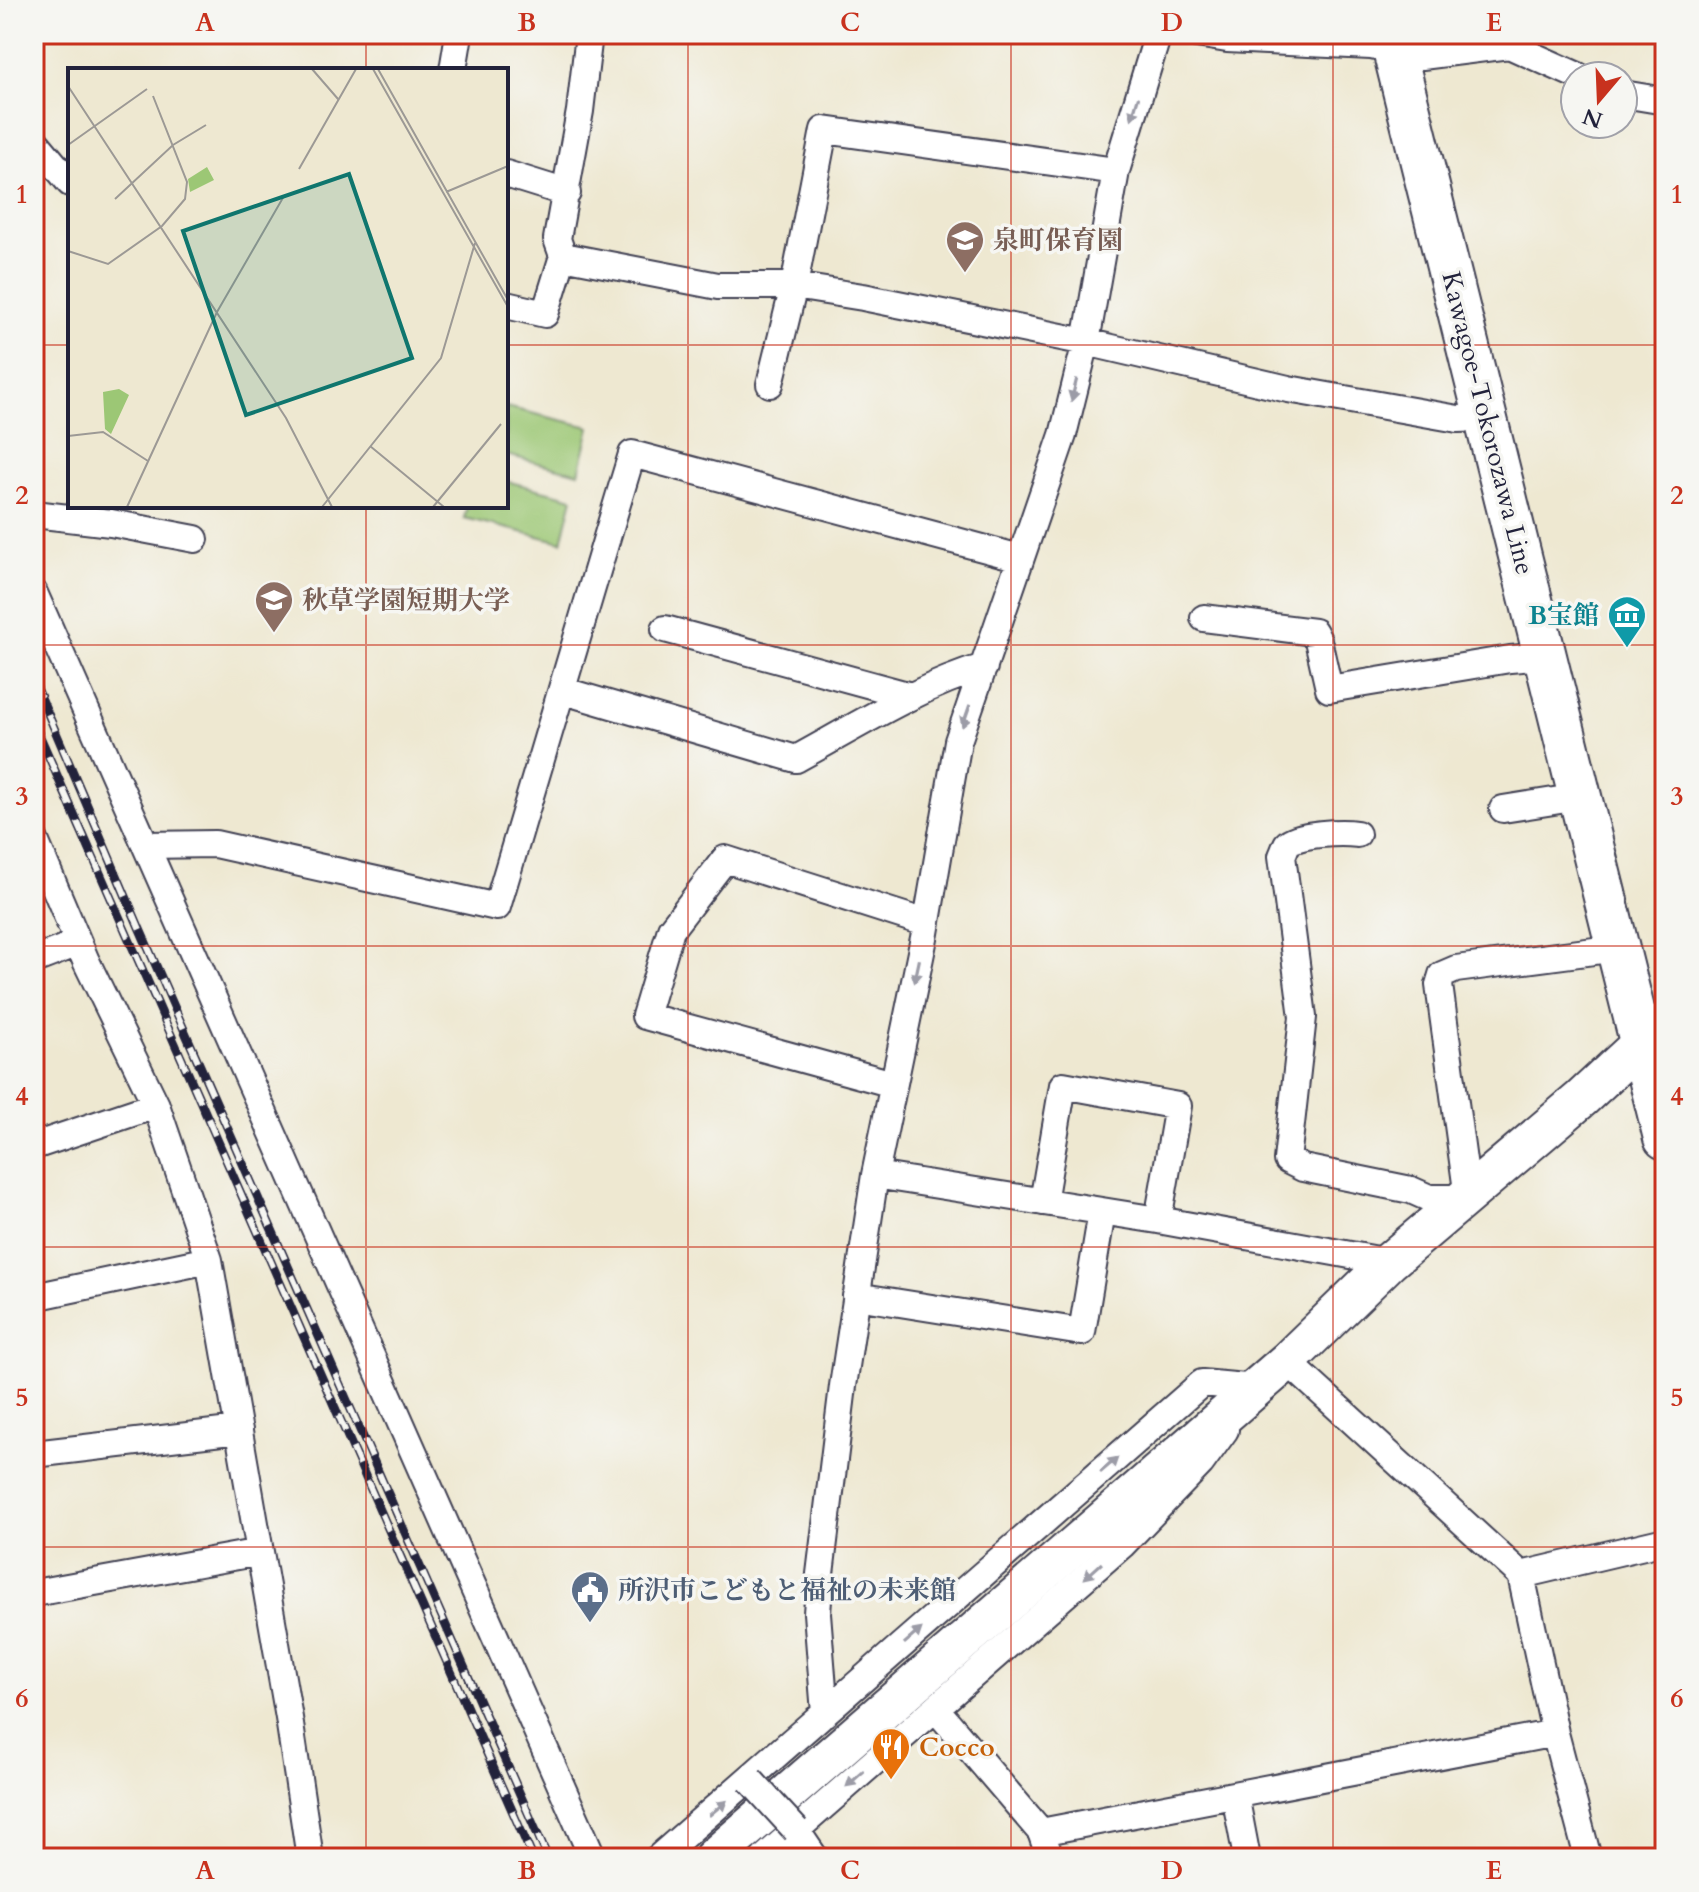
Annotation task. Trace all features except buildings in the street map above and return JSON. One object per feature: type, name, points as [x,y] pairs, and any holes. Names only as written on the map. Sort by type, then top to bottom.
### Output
[{"type":"main road","name":"Kawagoe-Tokorozawa Line","points":[[1392,42],[1617,948],[1653,1033],[1665,1138]]},
{"type":"street","points":[[453,68],[459,34]]},
{"type":"street","points":[[508,305],[545,314],[563,256],[557,239],[580,111],[589,34]]},
{"type":"street","points":[[825,1713],[817,1613],[856,1296],[875,1175],[926,923],[958,741],[1063,435],[1086,342],[1116,171],[1158,34]]},
{"type":"street","points":[[1197,34],[1227,39],[1358,45],[1392,42],[1422,56],[1509,45],[1559,67]]},
{"type":"street","points":[[1639,97],[1665,101]]},
{"type":"street","points":[[770,384],[794,286],[824,130],[1116,171]]},
{"type":"street","points":[[34,140],[68,181]]},
{"type":"street","points":[[508,175],[567,193]]},
{"type":"street","points":[[563,256],[718,286],[794,286],[863,297],[1086,342],[1288,389],[1458,419],[1487,418]]},
{"type":"street","points":[[146,845],[215,844],[497,907],[564,691],[632,454],[1020,558]]},
{"type":"street","points":[[34,514],[134,516],[195,539]]},
{"type":"street","points":[[34,593],[593,1858]]},
{"type":"street","points":[[1204,618],[1314,632],[1329,689],[1545,656]]},
{"type":"street","points":[[665,629],[911,696]]},
{"type":"street","points":[[564,691],[796,759],[911,696],[984,667]]},
{"type":"street","points":[[1503,809],[1579,797]]},
{"type":"street","points":[[1357,834],[1296,838],[1287,844],[1282,856],[1303,1017],[1287,1160],[1303,1168],[1411,1190],[1429,1198],[1468,1198]]},
{"type":"street","points":[[34,838],[78,943],[156,1105],[209,1260],[310,1858]]},
{"type":"street","points":[[893,1084],[645,1016],[671,929],[725,859],[926,923]]},
{"type":"street","points":[[34,960],[78,943]]},
{"type":"street","points":[[1468,1198],[1439,985],[1442,975],[1456,969],[1617,948]]},
{"type":"street","points":[[713,1858],[1287,1361],[1389,1262],[1468,1198],[1653,1033]]},
{"type":"street","points":[[1043,1202],[1063,1085],[1178,1106],[1158,1220]]},
{"type":"street","points":[[34,1146],[156,1105]]},
{"type":"street","points":[[875,1175],[1158,1220],[1389,1262]]},
{"type":"street","points":[[856,1296],[1082,1332],[1102,1212]]},
{"type":"street","points":[[34,1297],[209,1260]]},
{"type":"street","points":[[1287,1361],[1521,1575],[1555,1733],[1588,1858]]},
{"type":"street","points":[[658,1858],[1202,1383],[1256,1388]]},
{"type":"street","points":[[764,1858],[1122,1545],[1201,1463],[1256,1388]]},
{"type":"street","points":[[34,1454],[239,1430]]},
{"type":"street","points":[[1521,1575],[1665,1541]]},
{"type":"street","points":[[34,1593],[260,1552]]},
{"type":"street","points":[[936,1709],[1041,1832],[1050,1858]]},
{"type":"street","points":[[1041,1832],[1555,1733]]},
{"type":"street","points":[[750,1780],[796,1830],[815,1858]]},
{"type":"street","points":[[1235,1795],[1247,1858]]},
{"type":"green space","points":[[508,407],[590,427],[579,473],[508,455]]},
{"type":"green space","points":[[508,482],[573,498],[562,542],[464,518],[466,508],[508,508]]},
{"type":"railway","points":[[34,681],[548,1858]]},
{"type":"railway","points":[[34,723],[533,1858]]},
{"type":"place","name":"泉町保育園","points":[[965,274]]},
{"type":"place","name":"秋草学園短期大学","points":[[274,634]]},
{"type":"place","name":"B宝館","points":[[1627,649]]},
{"type":"place","name":"所沢市こどもと福祉の未来館","points":[[590,1624]]},
{"type":"place","name":"Cocco","points":[[891,1781]]}]
